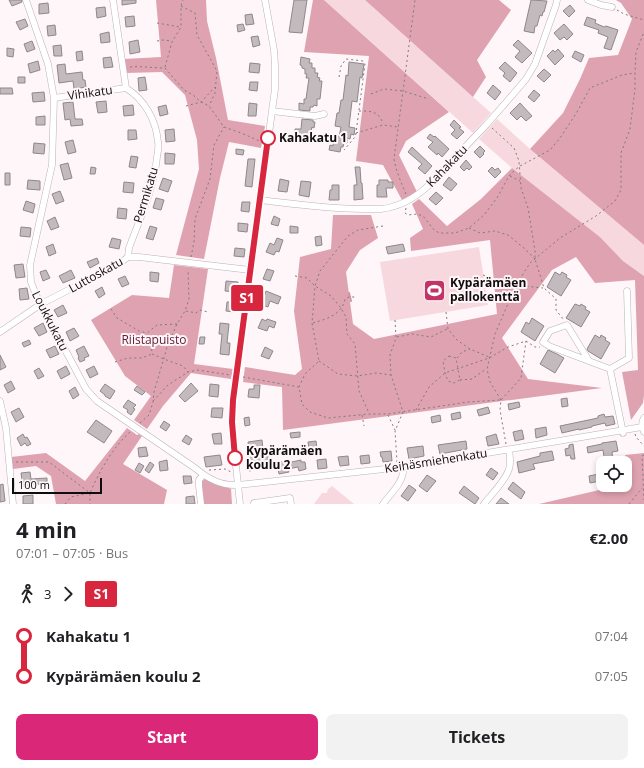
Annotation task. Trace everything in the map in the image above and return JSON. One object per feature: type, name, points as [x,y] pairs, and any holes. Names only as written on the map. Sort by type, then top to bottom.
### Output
[{"type":"street","name":"Loukkukatu","points":[[26,0],[48,64],[54,98],[52,165],[30,265],[31,282],[86,389],[97,401],[208,478],[224,485],[238,485]]},
{"type":"street","points":[[113,0],[126,88]]},
{"type":"street","points":[[240,504],[232,422],[232,405],[275,89],[274,50],[264,0]]},
{"type":"street","name":"Kahakatu","points":[[260,200],[341,209],[381,209],[392,206],[419,194],[487,124],[526,79],[535,64],[556,6],[556,0]]},
{"type":"street","points":[[588,0],[612,7]]},
{"type":"street","name":"Vihikatu","points":[[54,98],[126,88]]},
{"type":"street","name":"Permikatu","points":[[126,88],[135,94],[144,104],[154,123],[159,143],[152,184],[129,248],[128,256]]},
{"type":"street","points":[[272,111],[316,116],[324,114]]},
{"type":"street","name":"Luttoskatu","points":[[0,332],[41,304],[119,264],[128,256],[139,256],[250,270]]},
{"type":"street","points":[[610,369],[629,358],[627,291]]},
{"type":"street","points":[[589,361],[567,325],[550,331],[543,342],[549,346],[610,369]]},
{"type":"street","points":[[610,369],[623,432]]},
{"type":"street","points":[[0,401],[6,428],[13,504]]},
{"type":"street","points":[[643,429],[642,423],[644,418]]},
{"type":"street","name":"Keihäsmiehenkatu","points":[[238,485],[400,467],[634,429],[643,429]]},
{"type":"street","points":[[484,504],[505,477],[509,469],[510,459],[508,450]]},
{"type":"street","points":[[383,504],[402,476],[400,467]]},
{"type":"street","points":[[200,504],[199,480],[203,475]]},
{"type":"street","points":[[254,504],[254,502],[290,498],[291,504]]},
{"type":"path","points":[[165,68],[172,42],[181,27],[181,6],[183,0]]},
{"type":"path","points":[[409,199],[399,178],[394,159],[415,0]]},
{"type":"path","points":[[181,6],[195,13],[197,35],[217,70],[215,93],[209,106]]},
{"type":"path","points":[[612,7],[624,14],[644,20]]},
{"type":"path","points":[[157,23],[181,27]]},
{"type":"path","points":[[502,400],[490,382],[487,369],[495,334],[516,285],[535,259],[560,238],[596,216],[615,201],[621,190],[621,153],[630,129],[636,52],[644,32]]},
{"type":"path","points":[[157,41],[164,40],[172,42]]},
{"type":"path","points":[[339,77],[341,66],[346,59],[363,61],[365,64],[355,138],[344,150]]},
{"type":"path","points":[[123,67],[141,66],[165,68],[184,90],[209,106],[224,127],[268,144]]},
{"type":"path","points":[[405,213],[408,216],[417,214],[423,216],[435,231],[440,233],[455,233],[469,228],[484,215],[497,198],[509,176],[520,166],[550,150],[560,138],[577,112],[590,88],[622,75],[635,73]]},
{"type":"path","points":[[186,106],[201,102],[215,86]]},
{"type":"path","points":[[371,94],[384,89],[403,91],[429,99]]},
{"type":"path","points":[[358,111],[371,111],[381,118],[383,125]]},
{"type":"path","points":[[487,124],[514,148],[520,166],[521,188],[528,208],[535,259],[544,288],[556,299],[556,310],[567,325]]},
{"type":"path","points":[[356,133],[383,125],[398,127]]},
{"type":"path","points":[[90,504],[90,493],[99,474],[123,439],[149,415],[168,344],[185,311],[189,298],[188,270],[194,242],[195,219],[210,179],[214,145],[224,127]]},
{"type":"path","points":[[509,176],[520,181]]},
{"type":"path","points":[[383,226],[358,230],[348,236],[320,272],[315,286],[312,323],[319,361],[338,374],[357,376],[376,373],[391,375]]},
{"type":"path","points":[[469,228],[480,233],[495,231],[508,235],[525,248],[535,259]]},
{"type":"path","points":[[483,275],[516,285],[544,288]]},
{"type":"path","points":[[295,276],[307,278],[315,286],[331,296],[346,317],[347,334],[355,344],[359,391],[370,414]]},
{"type":"path","points":[[312,323],[327,319],[336,314],[344,304],[345,299],[355,297]]},
{"type":"path","points":[[111,309],[117,318],[139,331],[147,333],[151,340],[152,354]]},
{"type":"path","points":[[185,311],[196,313],[200,310],[208,312]]},
{"type":"path","points":[[446,312],[448,329],[457,340],[470,349],[489,358]]},
{"type":"path","points":[[395,320],[396,338],[390,355],[391,375],[403,412],[395,431]]},
{"type":"path","points":[[147,333],[157,325],[177,324]]},
{"type":"path","points":[[396,338],[412,334],[431,337],[448,329]]},
{"type":"path","points":[[508,450],[500,410],[502,400],[522,378],[526,341]]},
{"type":"path","points":[[416,410],[429,387],[445,373],[489,358],[508,347],[526,341],[536,347],[549,346]]},
{"type":"path","points":[[456,358],[462,352],[470,349]]},
{"type":"path","points":[[116,362],[128,358],[142,358],[152,354],[183,366],[188,372]]},
{"type":"path","points":[[456,358],[449,356],[443,361],[448,381],[454,383],[460,380],[472,379],[487,369]]},
{"type":"path","points":[[456,358],[460,380]]},
{"type":"path","points":[[319,361],[305,374],[299,387],[302,404],[310,412],[328,418],[362,414],[388,414],[468,402],[502,400]]},
{"type":"path","points":[[153,402],[168,385],[188,372],[198,370],[299,387]]},
{"type":"path","points":[[362,414],[364,426]]},
{"type":"path","points":[[388,414],[395,431],[400,467]]},
{"type":"path","points":[[634,429],[636,437],[644,446]]},
{"type":"path","points":[[644,455],[642,456],[644,500]]},
{"type":"path","points":[[9,463],[49,462],[90,493]]},
{"type":"path","points":[[203,475],[205,470],[225,469],[231,472],[236,471]]},
{"type":"path","points":[[629,504],[643,488]]},
{"type":"path","points":[[65,504],[71,497],[90,493]]},
{"type":"shaded area","points":[[324,0],[365,0],[491,113],[473,133]]},
{"type":"shaded area","points":[[497,119],[530,149],[644,245],[644,276],[623,261],[600,237],[512,168],[479,139]]},
{"type":"shaded area","name":"Kypärämäen pallokenttä","points":[[479,247],[488,305],[390,321],[380,262]]},
{"type":"shaded area","points":[[332,486],[354,504],[314,504],[322,493],[327,493],[328,489]]},
{"type":"green space","points":[[156,0],[206,0],[207,21],[228,120],[265,126],[261,148],[229,142],[220,178],[204,259],[176,255],[199,169],[197,140],[185,95],[162,72],[126,73],[124,59],[161,57]]},
{"type":"green space","points":[[313,0],[324,0],[449,112],[406,141],[399,155],[417,192],[402,200],[383,165],[356,161],[369,56],[304,52]]},
{"type":"green space","points":[[365,0],[499,0],[511,10],[477,60],[486,77],[473,97]]},
{"type":"green space","points":[[616,0],[644,0],[644,245],[530,149],[563,113],[589,58],[618,55],[632,19],[621,3]]},
{"type":"green space","points":[[512,168],[600,237],[623,261],[644,276],[644,395],[643,403],[631,420],[622,372],[638,370],[635,280],[595,283],[576,257],[552,270],[502,338],[528,379],[602,388],[283,430],[282,387],[243,382],[245,367],[295,375],[302,369],[294,311],[300,257],[331,249],[333,215],[371,215],[378,238],[360,250],[346,272],[353,324],[374,339],[497,314],[490,240],[411,251],[410,238],[423,229],[412,204],[419,199],[447,226],[481,199]]},
{"type":"green space","name":"Riistapuisto","points":[[174,265],[208,269],[194,364],[233,369],[231,379],[191,373],[163,406],[147,429],[134,420],[151,396],[125,376],[91,320],[132,295],[169,298]]},
{"type":"green space","points":[[127,428],[137,435],[139,434],[142,436],[123,464],[167,490],[164,504],[56,504],[51,476],[36,466],[13,469],[11,457],[46,453],[85,481]]},
{"type":"green space","points":[[644,453],[644,504],[539,504],[596,491],[596,492],[632,492],[632,456],[625,455]]},
{"type":"green space","points":[[205,479],[231,489],[232,504],[204,504],[201,482]]},
{"type":"building","points":[[9,0],[22,0],[22,2],[12,6]]},
{"type":"building","points":[[122,0],[136,0],[136,3],[122,5]]},
{"type":"building","points":[[294,0],[307,0],[302,33],[289,32]]},
{"type":"building","points":[[531,0],[547,1],[544,12],[542,16],[540,15],[537,26],[535,26],[534,33],[524,31]]},
{"type":"building","points":[[48,3],[49,13],[39,14],[39,4]]},
{"type":"building","points":[[570,5],[575,11],[569,17],[563,11]]},
{"type":"building","points":[[105,7],[106,16],[97,18],[96,8]]},
{"type":"building","points":[[252,14],[254,24],[246,25],[245,15]]},
{"type":"building","points":[[134,16],[135,26],[126,27],[125,17]]},
{"type":"building","points":[[587,17],[596,20],[595,23],[604,27],[606,26],[618,30],[611,50],[604,48],[608,37],[598,33],[599,30],[584,25]]},
{"type":"building","points":[[25,19],[28,26],[20,30],[16,22]]},
{"type":"building","points":[[243,24],[245,30],[238,32],[237,25]]},
{"type":"building","points":[[564,24],[573,34],[567,40],[564,37],[560,40],[554,33]]},
{"type":"building","points":[[55,25],[56,35],[48,36],[47,26]]},
{"type":"building","points":[[109,32],[110,42],[101,43],[100,34]]},
{"type":"building","points":[[258,36],[260,45],[253,47],[251,37]]},
{"type":"building","points":[[138,40],[140,52],[130,54],[129,42]]},
{"type":"building","points":[[518,40],[532,53],[522,63],[515,57],[520,51],[513,45]]},
{"type":"building","points":[[32,41],[35,49],[27,52],[24,44]]},
{"type":"building","points":[[61,45],[62,56],[54,56],[53,46]]},
{"type":"building","points":[[7,48],[14,49],[13,57],[7,56]]},
{"type":"building","points":[[558,49],[564,56],[555,65],[547,56],[553,50],[555,52]]},
{"type":"building","points":[[82,51],[83,60],[77,61],[76,52]]},
{"type":"building","points":[[575,51],[584,55],[581,62],[572,57]]},
{"type":"building","points":[[111,57],[113,67],[104,68],[103,58]]},
{"type":"building","points":[[301,57],[310,59],[309,63],[312,63],[312,68],[315,68],[315,73],[318,73],[317,77],[320,78],[319,81],[322,81],[320,99],[317,99],[317,106],[314,105],[313,107],[310,107],[310,111],[299,110],[299,103],[304,104],[304,99],[306,99],[309,78],[306,78],[307,74],[305,74],[305,69],[300,65]]},
{"type":"building","points":[[38,61],[40,70],[30,73],[28,64]]},
{"type":"building","points":[[349,62],[364,64],[362,78],[360,77],[357,102],[352,101],[349,127],[355,128],[354,135],[351,134],[350,139],[347,138],[347,143],[344,143],[340,152],[329,150],[330,145],[333,146],[333,141],[336,141],[336,136],[339,137],[341,127],[335,126],[341,100],[343,100]]},
{"type":"building","points":[[505,62],[517,73],[510,82],[503,76],[505,73],[499,68]]},
{"type":"building","points":[[250,63],[260,64],[259,73],[249,72]]},
{"type":"building","points":[[65,64],[66,74],[82,72],[86,87],[74,89],[73,81],[59,83],[57,65]]},
{"type":"building","points":[[544,69],[551,75],[544,82],[537,76]]},
{"type":"building","points":[[18,77],[25,77],[25,83],[18,83]]},
{"type":"building","points":[[145,77],[147,90],[139,91],[138,78]]},
{"type":"building","points":[[250,82],[258,82],[257,91],[249,90]]},
{"type":"building","points":[[493,85],[501,92],[495,100],[487,93]]},
{"type":"building","points":[[0,88],[12,88],[13,94],[0,94]]},
{"type":"building","points":[[534,90],[540,95],[534,102],[528,97]]},
{"type":"building","points":[[44,92],[45,101],[33,102],[32,93]]},
{"type":"building","points":[[106,101],[107,112],[98,113],[96,102]]},
{"type":"building","points":[[73,102],[75,119],[82,119],[83,125],[71,126],[70,119],[65,120],[63,103]]},
{"type":"building","points":[[249,103],[257,104],[256,116],[248,116]]},
{"type":"building","points":[[520,103],[532,116],[526,121],[521,116],[517,120],[510,113]]},
{"type":"building","points":[[133,105],[134,115],[124,116],[123,106]]},
{"type":"building","points":[[166,105],[168,114],[160,116],[158,107]]},
{"type":"building","points":[[45,116],[45,125],[36,125],[36,117]]},
{"type":"building","points":[[302,119],[313,120],[313,122],[315,122],[314,128],[312,127],[310,131],[309,141],[306,140],[306,143],[293,141],[295,129],[301,129]]},
{"type":"building","points":[[454,120],[461,127],[459,128],[464,132],[457,139],[451,134],[455,130],[450,125]]},
{"type":"building","points":[[174,129],[175,141],[166,142],[165,130]]},
{"type":"building","points":[[128,130],[136,130],[137,139],[128,140]]},
{"type":"building","points":[[430,134],[434,137],[435,136],[449,149],[442,157],[438,153],[437,155],[428,147],[433,142],[427,138]]},
{"type":"building","points":[[73,140],[76,152],[68,154],[65,142]]},
{"type":"building","points":[[34,143],[45,144],[44,154],[33,153]]},
{"type":"building","points":[[480,146],[485,151],[480,158],[474,152]]},
{"type":"building","points":[[412,147],[432,166],[425,174],[418,168],[422,164],[408,152]]},
{"type":"building","points":[[236,149],[244,150],[243,155],[236,154]]},
{"type":"building","points":[[165,153],[175,154],[174,164],[165,164]]},
{"type":"building","points":[[131,156],[138,157],[136,168],[129,167]]},
{"type":"building","points":[[248,159],[255,159],[252,187],[245,186]]},
{"type":"building","points":[[466,160],[472,167],[469,170],[467,168],[464,171],[460,167]]},
{"type":"building","points":[[68,163],[72,178],[64,180],[60,165]]},
{"type":"building","points":[[91,167],[96,168],[95,174],[90,174]]},
{"type":"building","points":[[355,167],[360,167],[363,199],[354,200],[354,185],[357,185]]},
{"type":"building","points":[[492,167],[495,170],[498,168],[501,172],[495,178],[488,171]]},
{"type":"building","points":[[5,173],[10,173],[10,185],[5,185]]},
{"type":"building","points":[[449,177],[457,184],[451,191],[443,185]]},
{"type":"building","points":[[163,178],[172,181],[168,192],[159,189]]},
{"type":"building","points":[[280,179],[289,181],[287,192],[278,191]]},
{"type":"building","points":[[28,180],[40,181],[40,190],[27,189]]},
{"type":"building","points":[[379,180],[388,180],[388,182],[393,182],[393,188],[386,188],[387,197],[377,197],[377,185],[379,185]]},
{"type":"building","points":[[301,181],[311,182],[309,197],[299,195]]},
{"type":"building","points":[[124,182],[134,183],[133,193],[123,192]]},
{"type":"building","points":[[332,185],[339,185],[339,200],[329,200]]},
{"type":"building","points":[[60,191],[64,201],[56,204],[52,194]]},
{"type":"building","points":[[436,192],[443,198],[436,205],[429,199]]},
{"type":"building","points":[[156,198],[164,200],[161,210],[153,208]]},
{"type":"building","points":[[26,201],[35,204],[33,213],[23,210]]},
{"type":"building","points":[[242,202],[250,202],[249,212],[241,211]]},
{"type":"building","points":[[118,208],[127,209],[126,219],[117,218]]},
{"type":"building","points":[[274,216],[280,219],[278,226],[271,224]]},
{"type":"building","points":[[55,217],[59,227],[51,230],[47,221]]},
{"type":"building","points":[[238,223],[248,224],[247,232],[238,231]]},
{"type":"building","points":[[150,226],[157,228],[153,240],[146,238]]},
{"type":"building","points":[[290,226],[298,227],[298,233],[290,233]]},
{"type":"building","points":[[21,227],[31,228],[30,237],[20,236]]},
{"type":"building","points":[[321,236],[322,245],[316,246],[315,237]]},
{"type":"building","points":[[112,238],[121,240],[119,249],[109,247]]},
{"type":"building","points":[[277,238],[283,240],[279,252],[276,251],[274,255],[266,252],[270,243],[274,245]]},
{"type":"building","points":[[53,244],[56,253],[49,256],[46,247]]},
{"type":"building","points":[[403,244],[405,251],[388,254],[386,247]]},
{"type":"building","points":[[235,248],[245,249],[244,257],[234,256]]},
{"type":"building","points":[[97,258],[99,263],[90,268],[87,262]]},
{"type":"building","points":[[23,264],[25,277],[16,278],[14,265]]},
{"type":"building","points":[[267,269],[274,271],[270,281],[263,279]]},
{"type":"building","points":[[46,270],[50,278],[43,281],[40,272]]},
{"type":"building","points":[[71,270],[75,278],[63,283],[59,276]]},
{"type":"building","points":[[150,272],[159,273],[158,282],[150,281]]},
{"type":"building","points":[[555,272],[560,275],[562,272],[571,280],[561,296],[547,287]]},
{"type":"building","points":[[125,276],[129,284],[122,287],[118,279]]},
{"type":"building","points":[[226,281],[238,282],[237,292],[225,291]]},
{"type":"building","points":[[102,287],[105,294],[99,298],[95,291]]},
{"type":"building","points":[[27,288],[29,299],[20,300],[19,289]]},
{"type":"building","points":[[266,291],[281,297],[278,304],[270,301],[268,307],[259,304]]},
{"type":"building","points":[[227,302],[236,302],[235,312],[226,311]]},
{"type":"building","points":[[575,304],[580,306],[581,304],[590,312],[581,327],[566,318]]},
{"type":"building","points":[[63,305],[67,313],[58,317],[54,310]]},
{"type":"building","points":[[532,318],[544,326],[535,341],[521,332],[526,322],[529,324]]},
{"type":"building","points":[[262,319],[276,322],[274,328],[269,326],[267,331],[258,328]]},
{"type":"building","points":[[43,323],[47,332],[39,336],[34,328]]},
{"type":"building","points":[[220,323],[229,324],[227,343],[230,343],[229,355],[220,354],[222,334],[219,334]]},
{"type":"building","points":[[74,328],[79,336],[70,341],[66,332]]},
{"type":"building","points":[[595,335],[600,338],[601,335],[610,343],[601,359],[587,349]]},
{"type":"building","points":[[200,337],[205,337],[204,344],[199,344]]},
{"type":"building","points":[[29,340],[31,344],[24,347],[22,343]]},
{"type":"building","points":[[55,346],[59,354],[50,358],[46,350]]},
{"type":"building","points":[[84,346],[89,356],[80,362],[76,350]]},
{"type":"building","points":[[265,347],[273,351],[269,359],[261,356]]},
{"type":"building","points":[[548,350],[564,358],[555,373],[540,364]]},
{"type":"building","points":[[0,355],[6,367],[0,370]]},
{"type":"building","points":[[66,366],[70,374],[61,379],[57,371]]},
{"type":"building","points":[[94,366],[98,374],[90,378],[86,370]]},
{"type":"building","points":[[39,368],[44,376],[38,379],[34,371]]},
{"type":"building","points":[[11,381],[15,389],[8,393],[4,385]]},
{"type":"building","points":[[191,383],[198,391],[185,402],[179,396]]},
{"type":"building","points":[[105,384],[115,391],[110,399],[100,391]]},
{"type":"building","points":[[210,384],[219,385],[218,397],[209,396]]},
{"type":"building","points":[[254,385],[260,385],[259,398],[248,397],[249,389],[254,389]]},
{"type":"building","points":[[137,386],[145,392],[142,395],[134,390]]},
{"type":"building","points":[[75,387],[79,395],[73,399],[69,391]]},
{"type":"building","points":[[567,398],[568,406],[562,407],[561,399]]},
{"type":"building","points":[[128,400],[136,405],[133,408],[135,409],[131,415],[127,412],[128,410],[123,407]]},
{"type":"building","points":[[519,402],[520,407],[509,410],[508,404]]},
{"type":"building","points":[[488,407],[490,413],[479,416],[477,410]]},
{"type":"building","points":[[19,408],[24,417],[16,422],[11,412]]},
{"type":"building","points":[[212,408],[223,408],[222,418],[211,417]]},
{"type":"building","points":[[460,412],[461,418],[452,420],[451,414]]},
{"type":"building","points":[[604,414],[605,417],[613,416],[615,424],[606,426],[605,423],[562,433],[560,426],[598,418],[598,416]]},
{"type":"building","points":[[440,415],[441,421],[432,423],[431,417]]},
{"type":"building","points":[[249,417],[250,425],[245,426],[244,418]]},
{"type":"building","points":[[96,420],[112,431],[104,443],[87,432]]},
{"type":"building","points":[[164,421],[170,425],[166,431],[160,427]]},
{"type":"building","points":[[546,427],[547,435],[536,438],[535,429]]},
{"type":"building","points":[[522,430],[524,439],[515,441],[513,432]]},
{"type":"building","points":[[300,432],[300,437],[291,438],[290,433]]},
{"type":"building","points":[[221,433],[222,444],[214,444],[212,434]]},
{"type":"building","points":[[23,434],[25,438],[27,437],[31,444],[27,446],[25,443],[21,446],[17,438]]},
{"type":"building","points":[[496,434],[499,444],[488,446],[486,437]]},
{"type":"building","points":[[186,435],[192,439],[189,445],[182,441]]},
{"type":"building","points":[[262,440],[263,449],[267,449],[269,466],[254,468],[254,470],[249,471],[248,459],[250,459],[248,442]]},
{"type":"building","points":[[316,441],[317,449],[309,449],[308,442]]},
{"type":"building","points":[[466,441],[467,449],[440,454],[438,445]]},
{"type":"building","points":[[616,441],[618,451],[612,452],[612,456],[604,456],[603,450],[588,453],[587,447]]},
{"type":"building","points":[[573,444],[575,459],[571,459],[570,455],[566,456],[565,449],[569,448],[569,445]]},
{"type":"building","points":[[423,446],[424,456],[409,459],[407,448]]},
{"type":"building","points":[[146,447],[148,456],[139,457],[138,448]]},
{"type":"building","points":[[391,451],[392,461],[383,462],[380,452]]},
{"type":"building","points":[[552,451],[554,460],[533,464],[535,469],[519,473],[517,462],[540,456],[540,453]]},
{"type":"building","points":[[220,455],[222,465],[206,467],[204,457]]},
{"type":"building","points":[[369,455],[370,463],[361,464],[360,456]]},
{"type":"building","points":[[348,456],[349,465],[340,466],[338,457]]},
{"type":"building","points":[[326,459],[327,468],[318,469],[317,460]]},
{"type":"building","points":[[167,460],[168,470],[160,471],[159,462]]},
{"type":"building","points":[[301,460],[301,462],[305,462],[306,469],[299,471],[298,467],[288,469],[289,472],[279,474],[277,462],[287,461],[287,463]]},
{"type":"building","points":[[150,462],[154,465],[149,473],[145,470]]},
{"type":"building","points":[[139,463],[144,466],[140,473],[135,470]]},
{"type":"building","points":[[491,468],[498,473],[493,480],[486,475]]},
{"type":"building","points":[[30,472],[31,479],[47,478],[47,483],[23,486],[21,473]]},
{"type":"building","points":[[427,475],[436,481],[427,492],[419,486]]},
{"type":"building","points":[[596,475],[596,482],[590,483],[589,476]]},
{"type":"building","points":[[183,476],[191,476],[192,483],[184,484]]},
{"type":"building","points":[[513,482],[525,492],[521,499],[508,489]]},
{"type":"building","points":[[3,484],[5,501],[0,502],[0,485]]},
{"type":"building","points":[[409,485],[416,490],[408,501],[401,496]]},
{"type":"building","points":[[464,486],[479,498],[475,504],[459,493]]},
{"type":"building","points":[[33,495],[33,504],[23,504],[23,496]]},
{"type":"building","points":[[194,496],[195,504],[186,504],[186,497]]},
{"type":"building","points":[[501,498],[509,504],[496,504]]},
{"type":"waterway","points":[[349,293],[351,301]]},
{"type":"bus line","name":"S1","points":[[235,458],[232,422],[233,400],[268,138]]},
{"type":"place","name":"Kahakatu 1","points":[[268,138]]},
{"type":"place","name":"Kypärämäen pallokenttä","points":[[435,290]]},
{"type":"place","name":"Kypärämäen koulu 2","points":[[235,458]]}]
